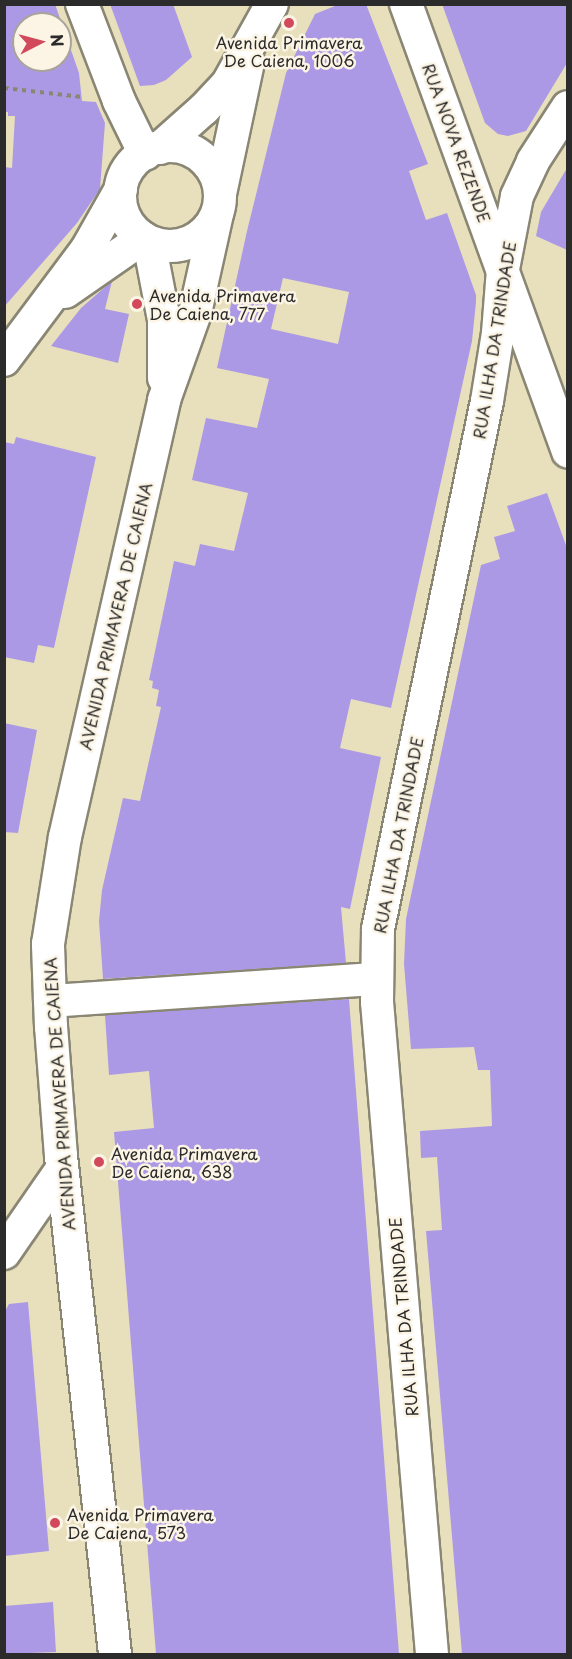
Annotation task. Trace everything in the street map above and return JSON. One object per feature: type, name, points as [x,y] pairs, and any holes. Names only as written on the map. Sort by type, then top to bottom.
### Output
[{"type":"street","points":[[82,4],[119,101],[152,151]]},
{"type":"street","name":"AVENIDA PRIMAVERA DE CAIENA","points":[[152,151],[204,109],[228,83],[272,4]]},
{"type":"street","name":"RUA NOVA REZENDE","points":[[406,4],[567,452]]},
{"type":"street","name":"AVENIDA PRIMAVERA DE CAIENA","points":[[115,1654],[62,1169],[48,944],[65,837],[164,400],[195,313],[252,43]]},
{"type":"street","name":"RUA ILHA DA TRINDADE","points":[[432,1654],[376,979],[378,929],[487,401],[498,333],[503,269],[517,196],[533,161],[567,107]]},
{"type":"street","points":[[172,146],[196,153],[213,170],[219,204],[207,231],[189,243],[170,247],[146,240],[129,225],[124,214],[122,189],[125,175],[152,151],[172,146]]},
{"type":"street","points":[[4,360],[49,303],[87,249],[122,189]]},
{"type":"street","points":[[49,303],[146,240]]},
{"type":"street","name":"AVENIDA PRIMAVERA DE CAIENA","points":[[146,240],[164,320],[164,400]]},
{"type":"street","points":[[50,1001],[376,979]]},
{"type":"street","points":[[4,1253],[62,1169]]},
{"type":"path","points":[[4,88],[119,101]]},
{"type":"building","points":[[4,4],[55,4],[58,12],[12,12],[12,72],[72,72],[72,53],[79,73],[82,101],[96,102],[105,123],[100,189],[77,223],[4,307],[4,167],[12,168],[15,116],[8,116],[8,112],[4,112]]},
{"type":"building","points":[[110,4],[173,4],[192,57],[166,80],[154,85],[140,86]]},
{"type":"building","points":[[340,4],[366,4],[428,164],[409,171],[426,220],[447,213],[476,295],[472,341],[391,708],[351,699],[340,748],[381,757],[350,909],[341,907],[346,963],[103,979],[99,921],[102,890],[123,798],[140,801],[161,707],[156,706],[159,690],[152,688],[153,681],[149,680],[174,561],[195,566],[200,544],[234,551],[248,493],[192,480],[206,418],[257,428],[269,379],[217,368],[247,231],[286,73],[315,14]],"holes":[[[283,278],[349,292],[338,344],[271,329]]]},
{"type":"building","points":[[442,4],[567,4],[567,63],[526,131],[508,136],[498,134],[485,123]]},
{"type":"building","points":[[567,168],[567,250],[536,236],[541,212]]},
{"type":"building","points":[[112,281],[105,309],[129,314],[118,363],[51,346],[81,308]]},
{"type":"building","points":[[16,437],[96,457],[54,648],[38,645],[34,663],[4,657],[4,442],[14,444]]},
{"type":"building","points":[[547,493],[567,548],[567,1654],[462,1654],[426,1231],[442,1230],[437,1157],[421,1158],[420,1131],[492,1126],[490,1070],[478,1070],[474,1047],[411,1049],[404,964],[406,919],[481,565],[500,559],[494,537],[515,531],[507,506]]},
{"type":"building","points":[[4,723],[37,730],[18,833],[4,832]]},
{"type":"building","points":[[349,999],[399,1654],[156,1654],[114,1132],[154,1128],[149,1071],[109,1075],[105,1015]]},
{"type":"building","points":[[28,1302],[49,1551],[4,1556],[4,1313],[9,1304]]},
{"type":"building","points":[[53,1602],[56,1652],[4,1654],[4,1606]]},
{"type":"place","name":"Avenida Primavera De Caiena, 1006","points":[[289,23]]},
{"type":"place","name":"Avenida Primavera De Caiena, 777","points":[[137,304]]},
{"type":"place","name":"Avenida Primavera De Caiena, 638","points":[[99,1162]]},
{"type":"place","name":"Avenida Primavera De Caiena, 573","points":[[55,1523]]}]
